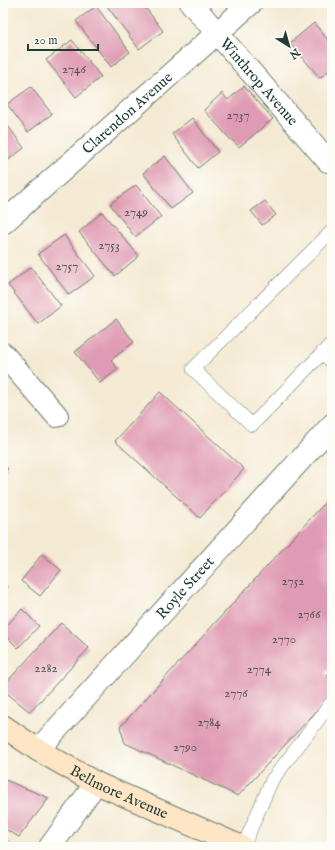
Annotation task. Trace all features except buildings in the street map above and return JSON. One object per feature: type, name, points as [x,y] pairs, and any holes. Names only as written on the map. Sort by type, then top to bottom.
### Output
[{"type":"main road","name":"Bellmore Avenue","points":[[3,726],[38,750],[96,783],[242,847]]},
{"type":"street","name":"Winthrop Avenue","points":[[191,3],[328,161]]},
{"type":"street","name":"Clarendon Avenue","points":[[3,224],[252,3]]},
{"type":"street","points":[[3,354],[57,416]]},
{"type":"street","name":"Royle Street","points":[[38,750],[332,425]]},
{"type":"street","points":[[50,847],[96,783]]},
{"type":"lane","points":[[332,231],[193,368],[252,425],[332,343]]},
{"type":"lane","points":[[322,353],[332,362]]},
{"type":"lane","points":[[242,847],[272,780],[332,702]]}]
